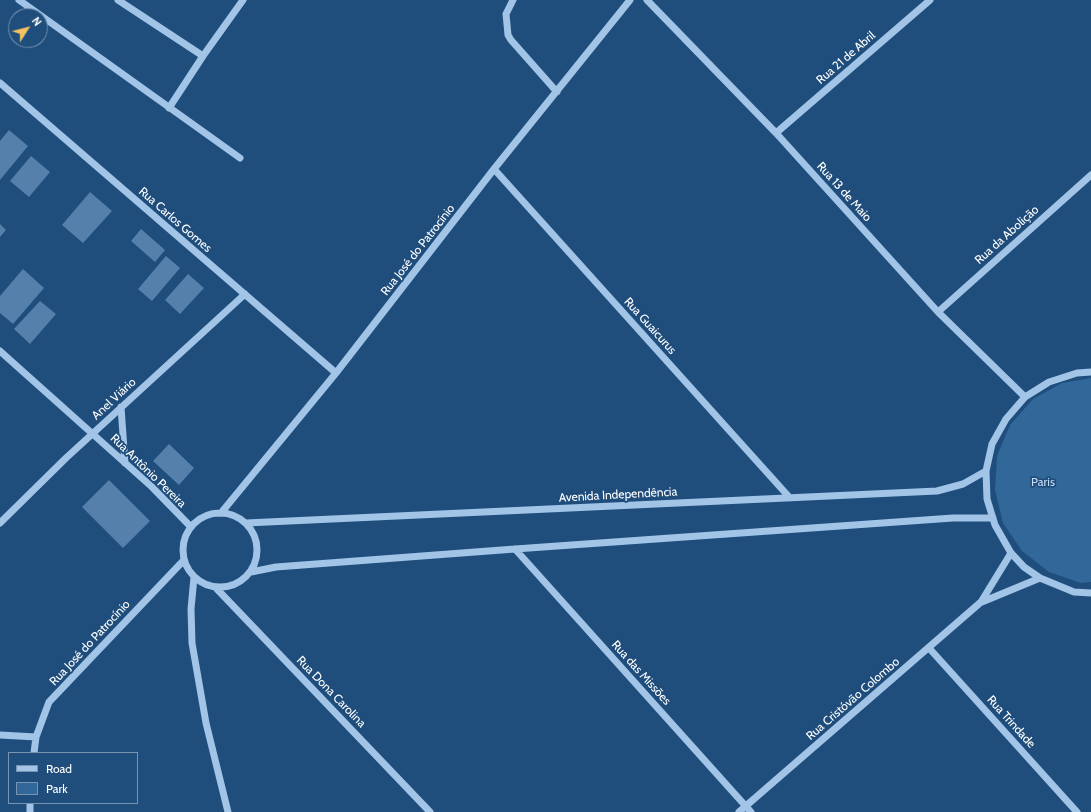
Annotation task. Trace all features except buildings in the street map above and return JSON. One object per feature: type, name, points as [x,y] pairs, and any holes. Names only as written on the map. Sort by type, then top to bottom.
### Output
[{"type":"street","points":[[19,0],[240,158]]},
{"type":"street","points":[[118,0],[203,56]]},
{"type":"street","points":[[169,108],[203,56],[243,0]]},
{"type":"street","points":[[513,0],[506,14],[508,35],[557,92]]},
{"type":"street","name":"Rua José do Patrocínio","points":[[221,513],[336,373],[494,169],[630,0]]},
{"type":"street","name":"Rua 13 de Maio","points":[[647,0],[776,133],[938,312],[1025,397]]},
{"type":"street","name":"Rua 21 de Abril","points":[[776,133],[930,0]]},
{"type":"street","name":"Rua Carlos Gomes","points":[[0,83],[336,373]]},
{"type":"street","name":"Rua Guaicurus","points":[[494,169],[790,498]]},
{"type":"street","name":"Rua da Abolição","points":[[938,312],[1091,175]]},
{"type":"street","name":"Anel Viário","points":[[0,523],[26,496],[121,407],[245,294]]},
{"type":"street","name":"Rua Antônio Pereira","points":[[0,351],[152,487],[191,527]]},
{"type":"street","points":[[1091,372],[1077,373],[1049,382],[1025,397],[1006,419],[992,444],[986,471],[987,499],[995,526],[1011,553],[1024,567],[1040,578],[1074,592],[1091,593]]},
{"type":"street","points":[[121,407],[125,463]]},
{"type":"street","name":"Avenida Independência","points":[[246,523],[937,491],[963,484],[986,471]]},
{"type":"street","points":[[221,513],[235,516],[246,523],[254,534],[258,547],[257,560],[251,572],[244,580],[236,585],[226,588],[216,588],[204,584],[194,577],[184,560],[183,543],[191,527],[204,516],[221,513]]},
{"type":"street","points":[[251,572],[276,566],[945,519],[993,518]]},
{"type":"street","name":"Rua das Missões","points":[[515,549],[748,809]]},
{"type":"street","name":"Rua Cristóvão Colombo","points":[[739,812],[748,809],[981,602],[1011,553]]},
{"type":"street","name":"Rua José do Patrocínio","points":[[34,752],[36,737],[49,702],[184,560]]},
{"type":"street","points":[[194,577],[191,609],[192,644],[206,723],[228,812]]},
{"type":"street","name":"Rua Cristóvão Colombo","points":[[981,602],[1040,578]]},
{"type":"street","name":"Rua Dona Carolina","points":[[216,588],[430,812]]},
{"type":"street","name":"Rua Trindade","points":[[929,648],[1076,812]]},
{"type":"street","points":[[0,735],[36,737]]},
{"type":"green space","name":"Paris","points":[[1091,378],[1091,582],[1081,583],[1049,572],[1022,551],[1003,523],[995,490],[997,456],[1010,425],[1033,399],[1062,383]]}]
